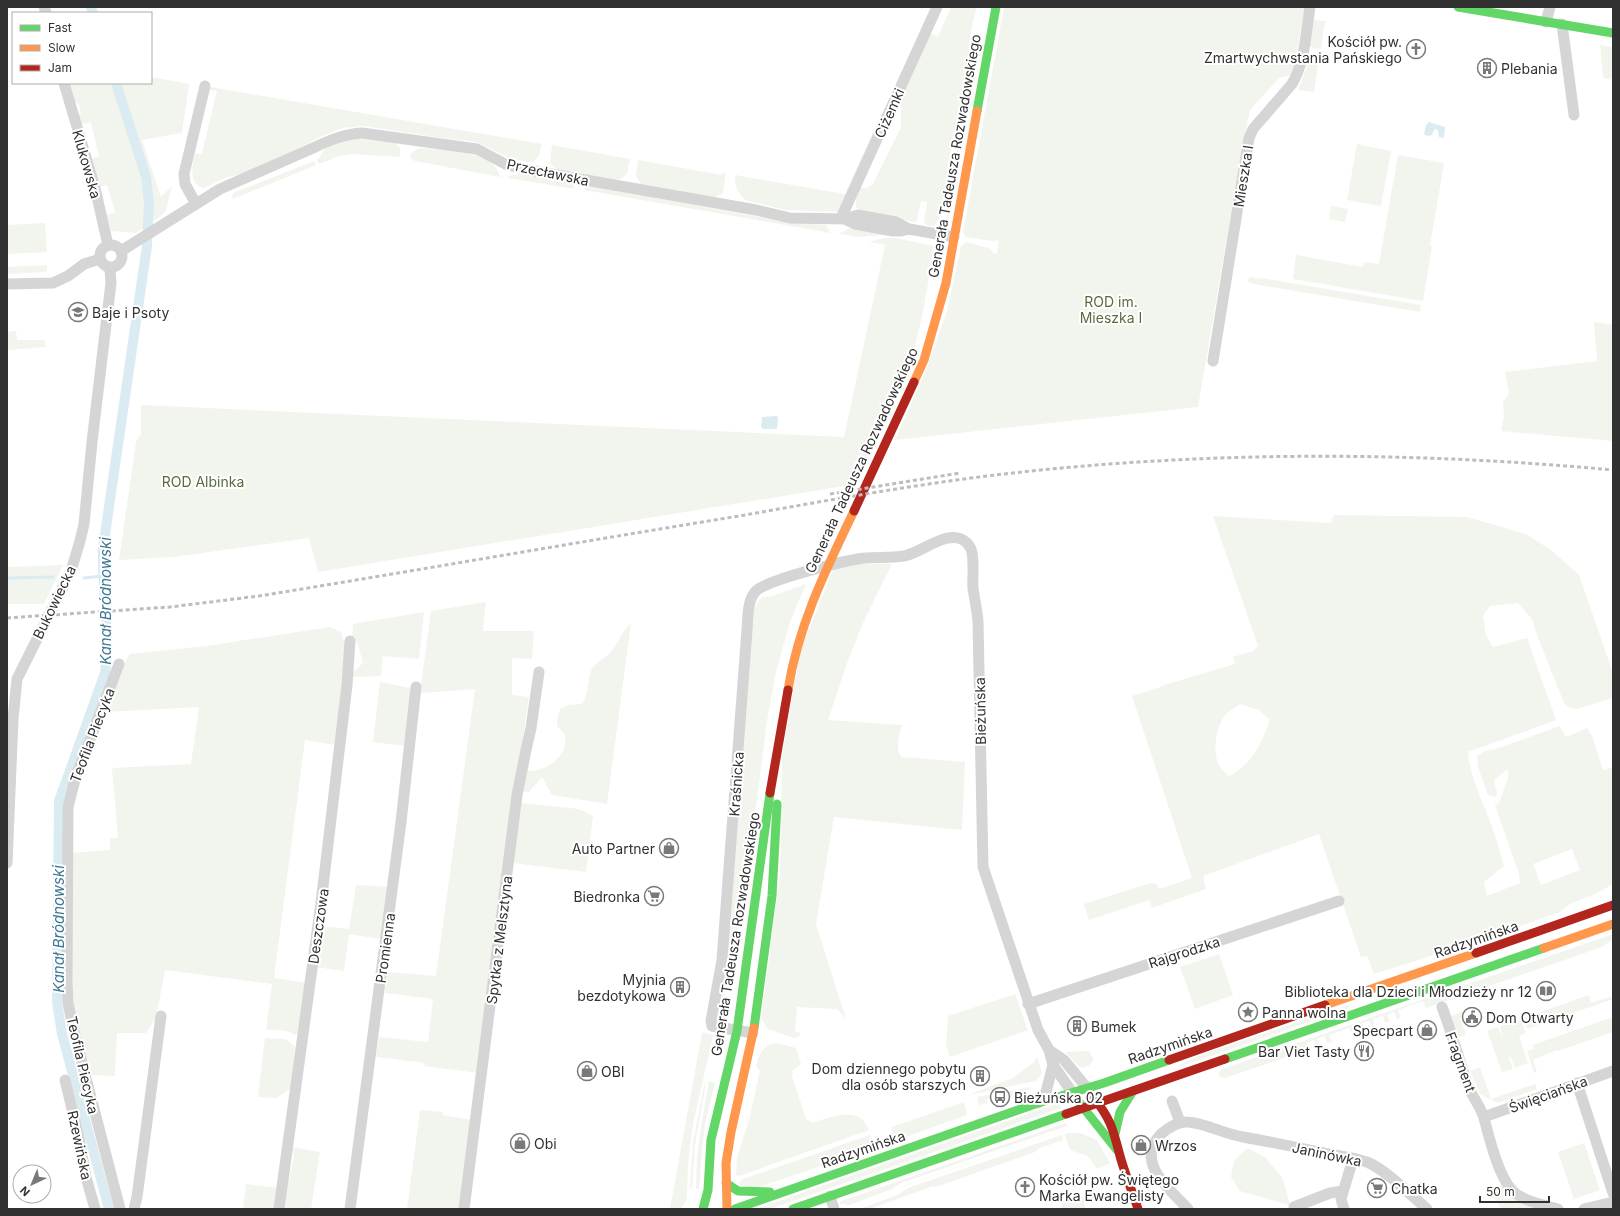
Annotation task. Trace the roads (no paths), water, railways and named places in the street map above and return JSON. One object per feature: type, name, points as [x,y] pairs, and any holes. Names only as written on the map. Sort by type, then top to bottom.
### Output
[{"type":"street","name":"Ciżemki","points":[[843,219],[937,7]]},
{"type":"street","name":"Mieszka I","points":[[1213,361],[1249,138],[1253,129],[1292,84],[1296,77],[1300,64],[1310,7]]},
{"type":"street","points":[[1460,7],[1613,32]]},
{"type":"street","points":[[1546,22],[1550,7]]},
{"type":"street","name":"Generała Tadeusza Rozwadowskiego","points":[[708,1190],[711,1140],[737,1031],[756,889],[780,729],[792,664],[806,618],[826,569],[892,432],[924,360],[946,283],[995,9]]},
{"type":"street","points":[[1562,24],[1574,115]]},
{"type":"street","name":"Klukowska","points":[[64,84],[95,188],[108,245]]},
{"type":"street","points":[[121,251],[196,204],[185,184],[184,174],[205,86]]},
{"type":"street","name":"Przecławska","points":[[196,204],[220,189],[328,141],[349,133],[362,133],[476,149],[507,165],[529,170],[756,210],[784,217],[843,219],[855,224],[893,231],[909,229],[954,237]]},
{"type":"street","points":[[108,245],[116,246],[121,251],[121,262],[114,267],[110,268],[104,265],[100,259],[101,250],[108,245]]},
{"type":"street","points":[[7,284],[53,283],[68,276],[84,264],[100,259]]},
{"type":"street","name":"Bukowiecka","points":[[7,863],[13,718],[17,679],[71,571],[84,524],[111,283],[110,268]]},
{"type":"street","name":"Bieżuńska","points":[[795,576],[851,560],[906,556],[927,548],[939,540],[949,537],[962,539],[971,549],[973,589],[977,605],[978,622],[983,867],[1028,1004],[1038,1030],[1049,1050],[1053,1065],[1083,1109],[1118,1151]]},
{"type":"street","name":"Kraśnicka","points":[[753,1033],[717,1028],[712,1026],[711,1021],[722,960],[748,609],[756,590],[769,584],[795,576]]},
{"type":"street","name":"Deszczowa","points":[[279,1209],[321,903],[347,685],[350,641]]},
{"type":"street","name":"Teofila Piecyka","points":[[119,664],[79,768],[68,807],[67,982],[68,1003],[74,1032],[120,1209]]},
{"type":"street","name":"Spytka z Melsztyna","points":[[464,1209],[518,795],[526,750],[532,728],[539,672]]},
{"type":"street","name":"Promienna","points":[[350,1209],[401,822],[416,687]]},
{"type":"street","name":"Generała Tadeusza Rozwadowskiego","points":[[727,1209],[726,1164],[730,1132],[753,1033],[772,896],[780,729]]},
{"type":"street","name":"Rajgrodzka","points":[[1028,1004],[1339,901]]},
{"type":"street","name":"Radzymińska","points":[[735,1209],[1613,905]]},
{"type":"street","points":[[1580,917],[1586,934]]},
{"type":"street","points":[[793,1209],[1613,924]]},
{"type":"street","name":"Fragment","points":[[1442,1007],[1470,1089],[1484,1117],[1485,1127],[1504,1178],[1511,1190],[1518,1195],[1540,1205],[1558,1209]]},
{"type":"street","points":[[134,1209],[137,1197],[161,1016]]},
{"type":"street","name":"Bieżuńska","points":[[1049,1050],[1064,1060],[1087,1088]]},
{"type":"street","name":"Bieżuńska","points":[[1038,1103],[1046,1092],[1053,1065]]},
{"type":"street","name":"Święciańska","points":[[1484,1117],[1613,1071]]},
{"type":"street","name":"Rzewińska","points":[[65,1080],[79,1138],[86,1177],[95,1209]]},
{"type":"street","points":[[1577,1083],[1613,1193]]},
{"type":"street","points":[[1087,1088],[1106,1113],[1115,1134],[1118,1151],[1138,1209]]},
{"type":"street","points":[[1115,1134],[1120,1112],[1133,1092]]},
{"type":"street","points":[[1172,1100],[1180,1122],[1171,1126],[1158,1138],[1151,1151],[1150,1158],[1155,1172],[1160,1179],[1188,1209]]},
{"type":"street","name":"Janinówka","points":[[1180,1122],[1191,1122],[1242,1137],[1368,1162],[1394,1181],[1427,1209]]},
{"type":"street","points":[[1344,1209],[1341,1199],[1353,1159]]},
{"type":"street","points":[[726,1183],[738,1191],[781,1192]]},
{"type":"street","points":[[703,1209],[708,1190]]},
{"type":"street","points":[[708,1190],[715,1209]]},
{"type":"street","points":[[1294,1207],[1330,1193],[1343,1191]]},
{"type":"street","points":[[830,1196],[834,1209]]},
{"type":"street","points":[[1584,1209],[1613,1202]]},
{"type":"waterway","name":"Kanał Bródnowski","points":[[91,7],[93,12]]},
{"type":"waterway","name":"Kanał Bródnowski","points":[[109,1209],[62,1034],[57,1002],[59,801],[105,673],[107,642],[103,548],[147,246],[149,203],[146,177],[116,84]]},
{"type":"waterway","points":[[84,578],[102,576]]},
{"type":"waterway","points":[[7,578],[53,577]]},
{"type":"railway","points":[[7,618],[170,607],[259,596],[885,491],[994,475],[1104,464],[1249,457],[1322,456],[1468,460],[1613,470]]},
{"type":"railway","points":[[830,494],[960,473]]},
{"type":"place","name":"Kościół pw. Zmartwychwstania Pańskiego","points":[[1416,49]]},
{"type":"place","name":"Plebania","points":[[1487,68]]},
{"type":"place","name":"Baje i Psoty","points":[[78,312]]},
{"type":"place","name":"Auto Partner","points":[[669,848]]},
{"type":"place","name":"Biedronka","points":[[654,896]]},
{"type":"place","name":"Myjnia bezdotykowa","points":[[680,987]]},
{"type":"place","name":"Biblioteka dla Dzieci i Młodzieży nr 12","points":[[1546,991]]},
{"type":"place","name":"Panna wolna","points":[[1248,1012]]},
{"type":"place","name":"Dom Otwarty","points":[[1472,1017]]},
{"type":"place","name":"Bumek","points":[[1077,1026]]},
{"type":"place","name":"Specpart","points":[[1427,1030]]},
{"type":"place","name":"Bar Viet Tasty","points":[[1364,1051]]},
{"type":"place","name":"OBI","points":[[587,1071]]},
{"type":"place","name":"Dom dziennego pobytu dla osób starszych","points":[[980,1076]]},
{"type":"place","name":"Bieżuńska 02","points":[[1000,1097]]},
{"type":"place","name":"Obi","points":[[520,1143]]},
{"type":"place","name":"Wrzos","points":[[1141,1145]]},
{"type":"place","name":"Kościół pw. Świętego Marka Ewangelisty","points":[[1025,1187]]},
{"type":"place","name":"Chatka","points":[[1377,1188]]},
{"type":"park label","name":"ROD im. Mieszka I","points":[[1111,310]]},
{"type":"park label","name":"ROD Albinka","points":[[203,481]]}]
